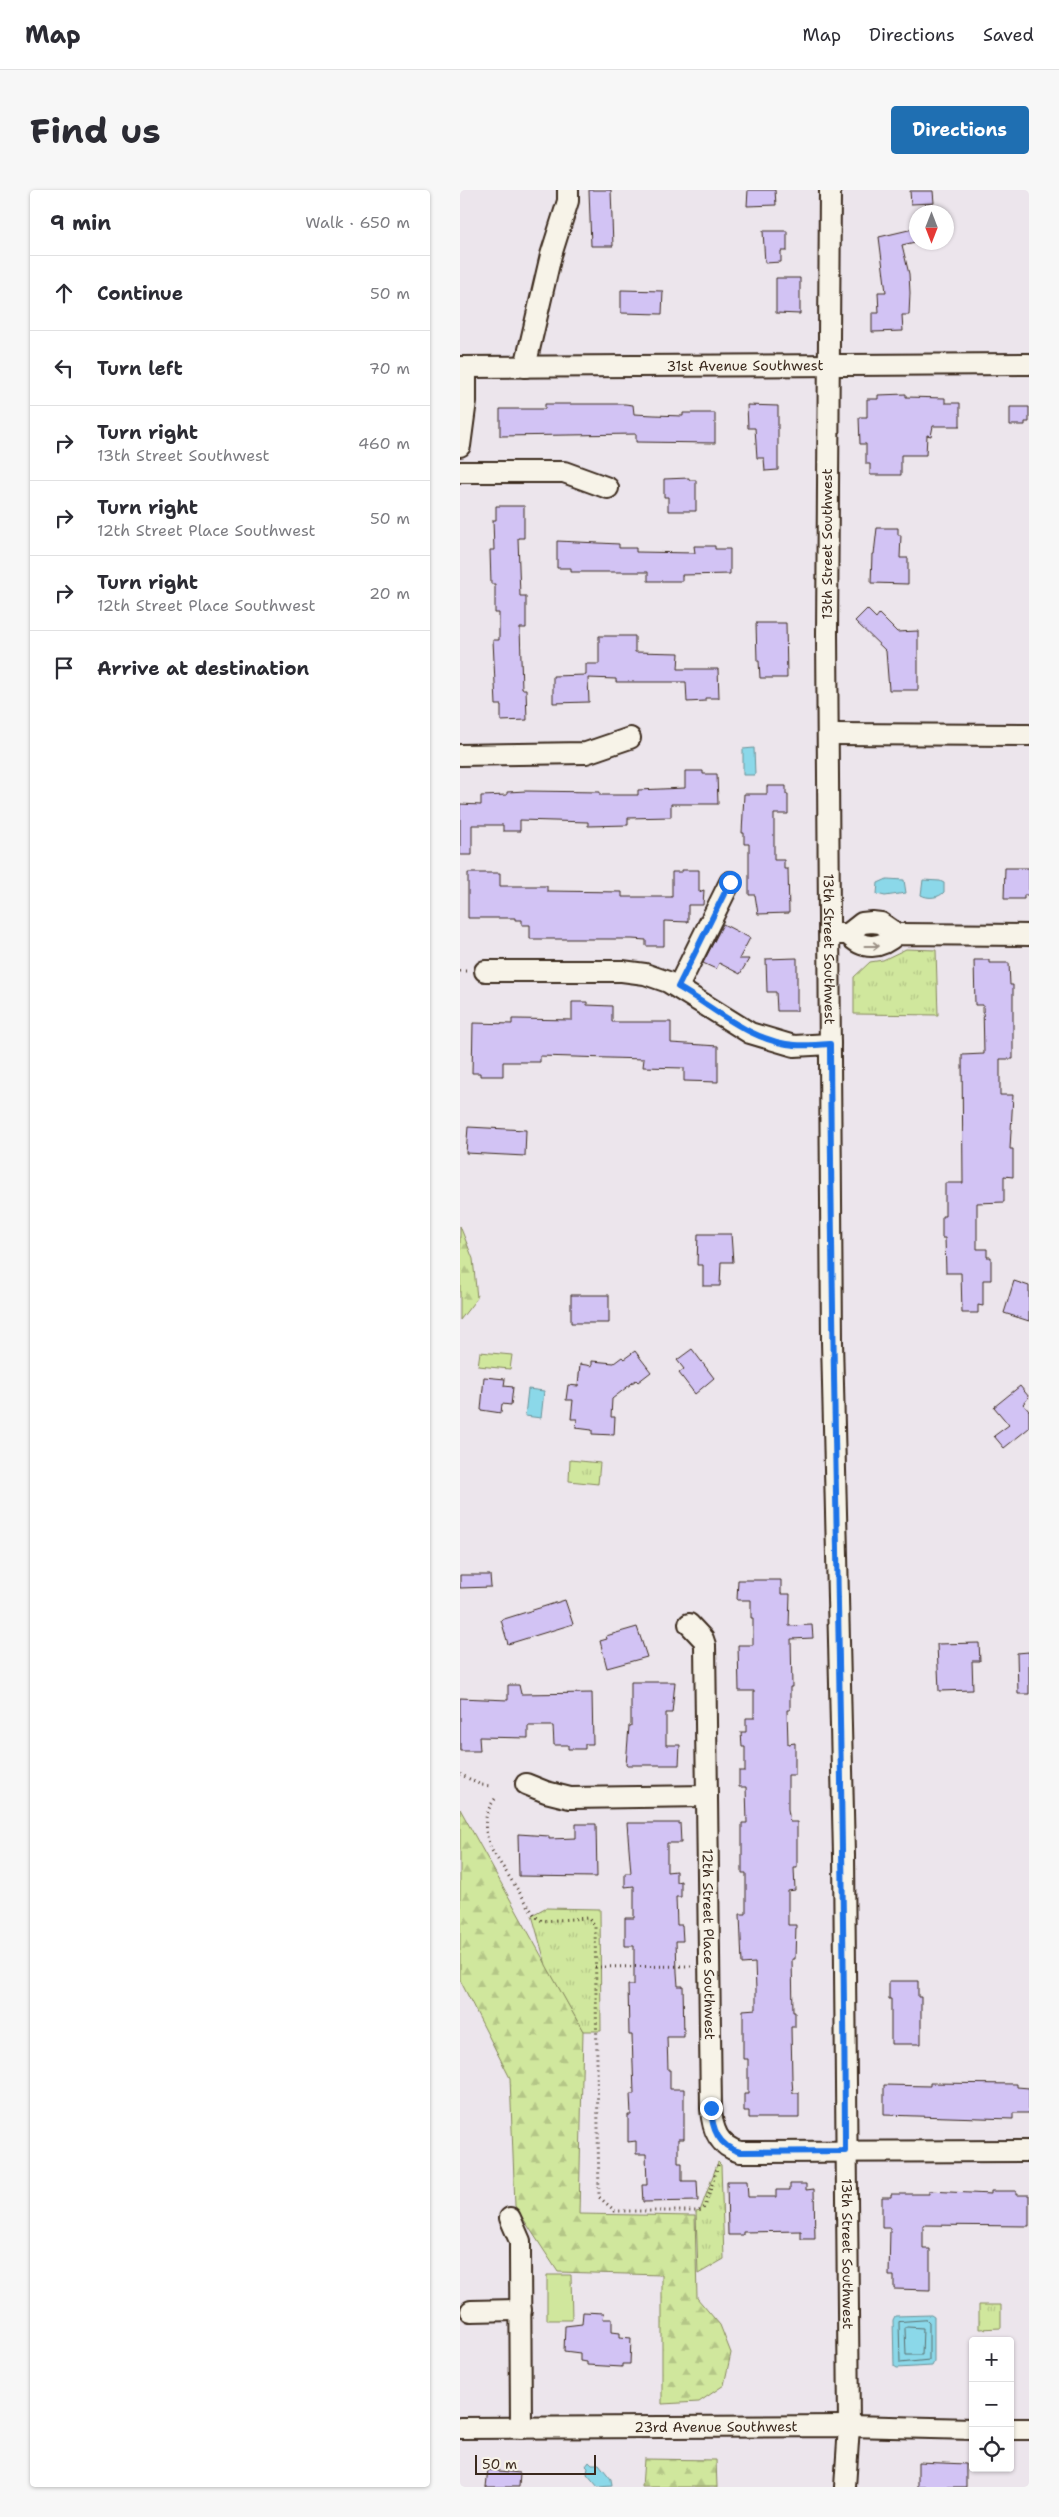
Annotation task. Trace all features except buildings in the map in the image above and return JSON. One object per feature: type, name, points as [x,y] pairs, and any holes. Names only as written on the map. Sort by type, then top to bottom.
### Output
[{"type":"street","points":[[525,367],[551,255],[568,201],[568,190]]},
{"type":"street","name":"13th Street Southwest","points":[[830,190],[828,734],[838,934],[830,1044],[832,1341],[844,1855],[845,2151],[849,2426],[845,2487]]},
{"type":"street","name":"31st Avenue Southwest","points":[[463,367],[1029,364]]},
{"type":"street","points":[[460,446],[466,401],[463,367]]},
{"type":"street","points":[[460,472],[564,472],[608,488]]},
{"type":"street","points":[[828,734],[1029,736]]},
{"type":"street","points":[[460,755],[586,754],[630,738]]},
{"type":"street","points":[[678,987],[730,882]]},
{"type":"street","points":[[838,934],[855,943],[872,947],[880,946],[897,934],[1029,935]]},
{"type":"street","points":[[485,972],[622,972],[645,974],[678,987],[758,1036],[794,1046],[830,1044]]},
{"type":"street","name":"12th Street Place Southwest","points":[[689,1624],[703,1639],[705,1645],[711,2108],[715,2132],[720,2141],[731,2150],[740,2152],[1029,2151]]},
{"type":"street","points":[[526,1784],[546,1792],[570,1798],[707,1796]]},
{"type":"street","points":[[510,2218],[520,2241],[521,2428]]},
{"type":"street","points":[[471,2311],[520,2310]]},
{"type":"street","name":"23rd Avenue Southwest","points":[[460,2428],[849,2426],[969,2429]]},
{"type":"street","points":[[1014,2429],[1029,2429]]},
{"type":"path","points":[[460,1774],[481,1785],[492,1786]]},
{"type":"path","points":[[495,1799],[484,1819],[486,1837],[491,1849],[535,1916],[542,1921],[591,1920],[595,1926],[599,2197],[615,2211],[698,2211],[705,2207],[720,2161]]},
{"type":"path","points":[[595,1967],[694,1966]]},
{"type":"green space","points":[[906,949],[936,950],[938,1015],[854,1014],[854,977],[870,962],[883,960]]},
{"type":"green space","points":[[460,1226],[473,1259],[477,1298],[460,1320]]},
{"type":"green space","points":[[480,1352],[512,1355],[510,1369],[478,1366]]},
{"type":"green space","points":[[570,1460],[600,1463],[598,1484],[569,1481]]},
{"type":"green space","points":[[460,1809],[583,2031],[579,2214],[695,2216],[697,2298],[720,2325],[731,2353],[724,2385],[699,2402],[662,2404],[662,2275],[558,2272],[515,2206],[510,2078],[460,1980]]},
{"type":"green space","points":[[545,1908],[600,1909],[601,2031],[583,2031],[546,1965],[532,1915]]},
{"type":"green space","points":[[718,2162],[721,2165],[724,2259],[698,2274],[696,2212],[700,2211]]},
{"type":"green space","points":[[547,2275],[571,2275],[572,2320],[547,2320]]},
{"type":"green space","points":[[979,2305],[1001,2305],[1001,2328],[979,2329]]},
{"type":"green space","points":[[644,2459],[716,2460],[717,2487],[642,2487]]},
{"type":"water","points":[[754,748],[755,775],[743,775],[743,749]]},
{"type":"water","points":[[887,879],[904,880],[906,893],[885,896],[877,894],[878,883]]},
{"type":"water","points":[[923,880],[944,883],[944,892],[939,896],[933,897],[921,895]]},
{"type":"water","points":[[528,1389],[544,1391],[541,1418],[525,1416]]},
{"type":"water","points":[[931,2315],[934,2317],[934,2362],[932,2366],[897,2368],[894,2366],[893,2320],[895,2316]]},
{"type":"water","points":[[589,2461],[592,2464],[599,2464],[611,2479],[612,2486],[598,2487],[587,2474],[588,2467],[586,2465]]},
{"type":"route","points":[[711,2108],[715,2132],[720,2141],[731,2150],[740,2152],[845,2151],[844,1855],[832,1341],[830,1044],[794,1046],[750,1033],[678,987],[730,882]]}]
